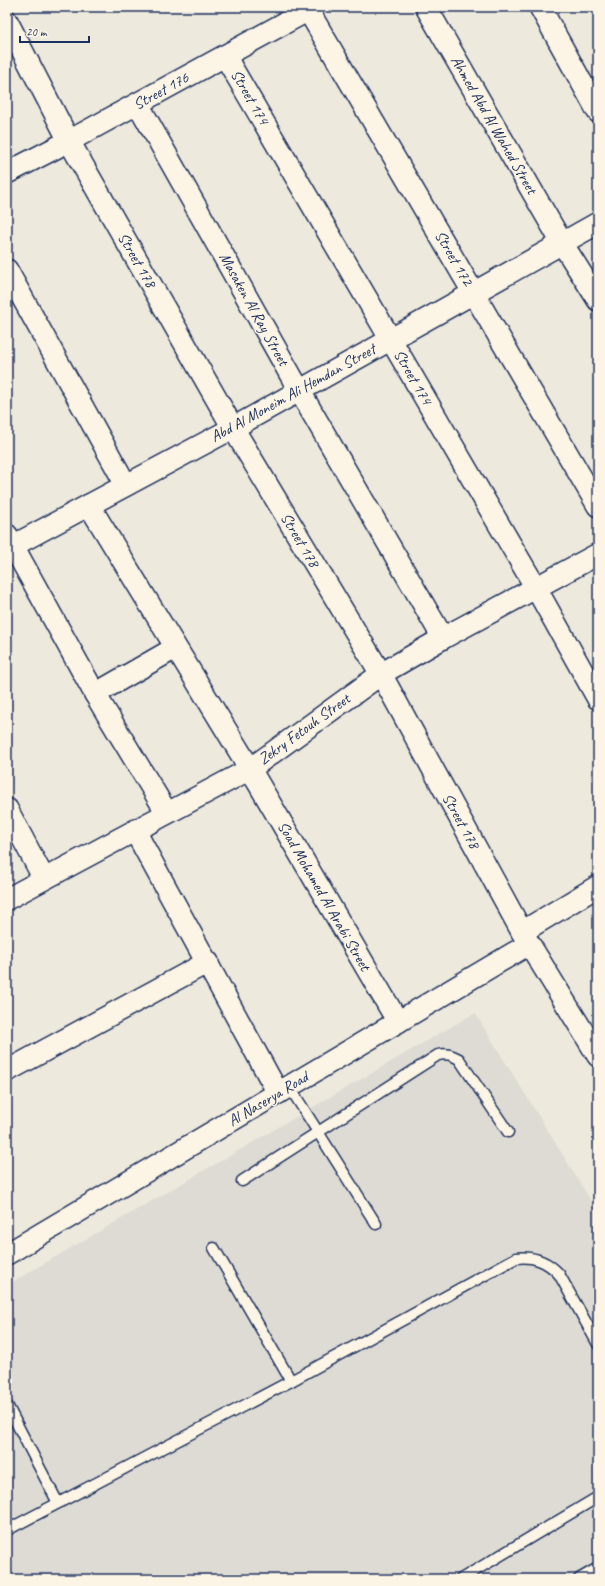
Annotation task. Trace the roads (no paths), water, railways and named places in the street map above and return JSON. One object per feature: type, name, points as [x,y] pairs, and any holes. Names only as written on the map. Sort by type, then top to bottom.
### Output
[{"type":"street","name":"Ahmed Abd Al Wahed Street","points":[[426,7],[562,243],[598,300]]},
{"type":"street","points":[[540,7],[598,112]]},
{"type":"street","name":"Street 176","points":[[7,173],[138,104],[311,9]]},
{"type":"street","name":"Street 172","points":[[311,9],[598,506]]},
{"type":"street","name":"Street 178","points":[[7,21],[69,141],[232,428],[381,674],[526,938],[598,1056]]},
{"type":"street","name":"Street 174","points":[[225,56],[391,338],[536,588],[598,699]]},
{"type":"street","name":"Masaken Al Ray Street","points":[[138,104],[299,390],[443,638]]},
{"type":"street","name":"Abd Al Moneim Ali Hemdan Street","points":[[9,544],[89,505],[232,428],[598,223]]},
{"type":"street","points":[[7,270],[126,485]]},
{"type":"street","name":"Soad Mohamed Al Arabi Street","points":[[89,505],[250,769],[398,1022]]},
{"type":"street","points":[[9,544],[94,694],[167,813]]},
{"type":"street","name":"Zekry Fetouh Street","points":[[7,899],[250,769],[381,674],[443,638],[598,554]]},
{"type":"street","points":[[94,694],[175,648]]},
{"type":"street","points":[[7,809],[44,879]]},
{"type":"street","points":[[135,830],[208,962],[284,1090]]},
{"type":"street","name":"Al Naserya Road","points":[[7,1254],[398,1022],[526,938],[598,886]]},
{"type":"street","points":[[7,1071],[208,962]]},
{"type":"lane","points":[[242,1181],[431,1058],[446,1054],[453,1055],[464,1065],[508,1132]]},
{"type":"lane","points":[[284,1090],[318,1132],[376,1224]]},
{"type":"lane","points":[[214,1248],[291,1381]]},
{"type":"lane","points":[[7,1530],[291,1381],[516,1258],[527,1257],[537,1259],[553,1267],[559,1274],[598,1344]]},
{"type":"lane","points":[[7,1405],[58,1503]]},
{"type":"lane","points":[[461,1579],[598,1497]]},
{"type":"lane","points":[[579,1579],[598,1568]]}]
